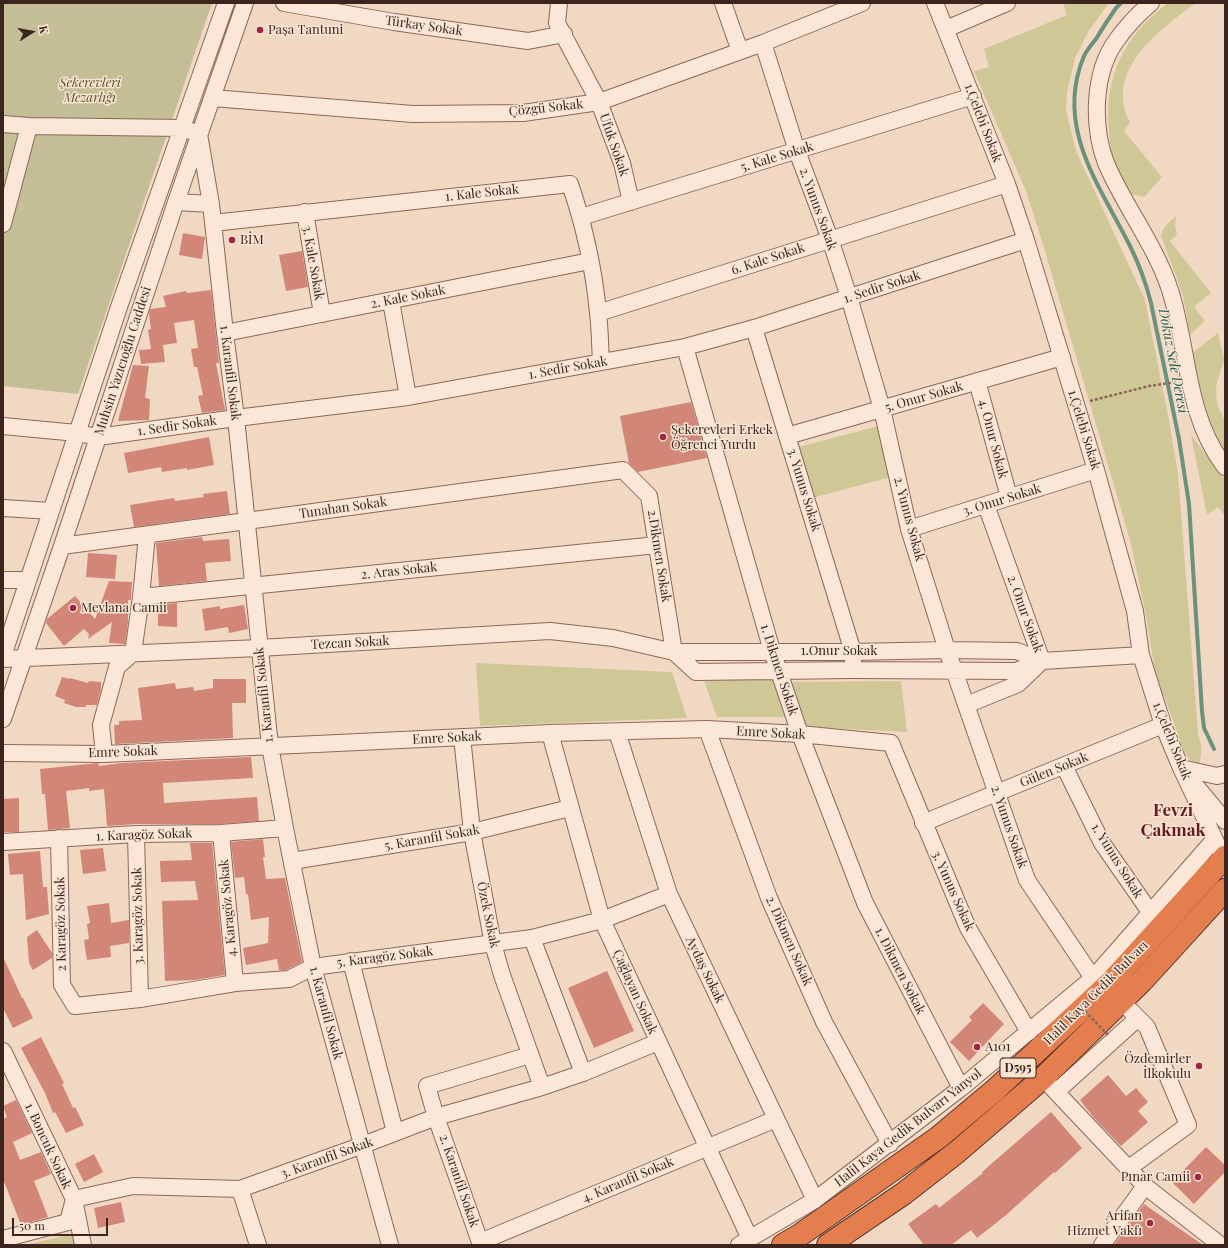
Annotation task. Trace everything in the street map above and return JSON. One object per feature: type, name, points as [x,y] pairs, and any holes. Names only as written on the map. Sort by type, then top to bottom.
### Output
[{"type":"highway","name":"Halil Kaya Gedik Bulvarı","points":[[783,1245],[800,1235],[939,1137],[995,1090],[1111,982],[1222,854]]},
{"type":"highway","name":"Halil Kaya Gedik Bulvarı","points":[[828,1245],[904,1194],[957,1152],[1049,1085],[1122,1002],[1225,890]]},
{"type":"street","name":"Muhsin Yazıcıoğlu Caddesi","points":[[3,657],[120,304],[226,3]]},
{"type":"street","name":"Muhsin Yazıcıoğlu Caddesi","points":[[3,719],[176,202],[245,3]]},
{"type":"street","name":"Türkay Sokak","points":[[284,3],[394,22],[528,41],[564,34]]},
{"type":"street","name":"Ufuk Sokak","points":[[559,3],[557,23],[599,102],[622,162],[631,202]]},
{"type":"street","points":[[723,3],[740,52]]},
{"type":"street","name":"Çözgü Sokak","points":[[212,98],[413,114],[523,113],[599,102],[763,43],[830,9],[862,3]]},
{"type":"street","name":"1.Çelebi Sokak","points":[[936,3],[1007,184],[1026,240],[1096,470],[1135,611],[1141,655],[1163,725],[1181,768],[1222,854]]},
{"type":"street","points":[[946,29],[1007,3]]},
{"type":"street","points":[[1151,3],[1136,16],[1115,42],[1103,67],[1097,95],[1097,121],[1100,145],[1116,184],[1160,266],[1170,290],[1193,398],[1207,439],[1225,467]]},
{"type":"street","name":"2. Yunus Sokak","points":[[763,43],[797,151],[830,240],[849,297],[882,409],[909,529],[947,650],[1027,880],[1093,978]]},
{"type":"street","name":"5. Kale Sokak","points":[[581,217],[973,96]]},
{"type":"street","points":[[3,124],[29,126],[182,128],[199,134]]},
{"type":"street","points":[[3,224],[29,126]]},
{"type":"street","name":"1. Karanfil Sokak","points":[[199,134],[211,204],[236,418],[270,746],[313,967],[390,1245]]},
{"type":"street","name":"1. Kale Sokak","points":[[213,223],[570,184],[581,217],[590,261],[598,313],[600,362]]},
{"type":"street","name":"6. Kale Sokak","points":[[598,313],[1007,184]]},
{"type":"street","points":[[176,202],[211,204]]},
{"type":"street","name":"3. Kale Sokak","points":[[305,212],[322,314]]},
{"type":"street","name":"1. Sedir Sokak","points":[[3,426],[98,436],[408,397],[685,347],[754,328],[1026,240]]},
{"type":"street","name":"2. Kale Sokak","points":[[225,333],[590,261]]},
{"type":"street","points":[[391,301],[408,397]]},
{"type":"street","name":"3. Yunus Sokak","points":[[754,328],[853,652],[854,670]]},
{"type":"street","name":"1. Dikmen Sokak","points":[[685,347],[772,651],[800,734],[865,903],[961,1088]]},
{"type":"street","name":"5. Onur Sokak","points":[[787,436],[1062,357]]},
{"type":"street","name":"4. Onur Sokak","points":[[977,381],[1010,497]]},
{"type":"street","name":"Tunahan Sokak","points":[[62,546],[623,470]]},
{"type":"street","name":"2.Dikmen Sokak","points":[[623,470],[649,496],[674,652]]},
{"type":"street","name":"3. Onur Sokak","points":[[909,529],[1096,470]]},
{"type":"street","name":"2. Onur Sokak","points":[[966,705],[1018,684],[1042,661],[986,505]]},
{"type":"street","points":[[3,508],[51,511]]},
{"type":"street","points":[[104,754],[102,725],[117,667],[133,653],[141,597],[147,535]]},
{"type":"street","name":"2. Aras Sokak","points":[[141,597],[657,545]]},
{"type":"street","points":[[3,580],[28,580]]},
{"type":"street","name":"Tezcan Sokak","points":[[3,657],[24,658],[259,648],[550,631],[612,638],[674,652]]},
{"type":"street","name":"1.Onur Sokak","points":[[674,652],[853,652],[947,650],[1017,651],[1042,661]]},
{"type":"street","name":"1.Onur Sokak","points":[[674,652],[696,672],[854,670],[1016,671],[1042,661],[1141,655]]},
{"type":"street","name":"Gülen Sokak","points":[[923,824],[1163,725]]},
{"type":"street","name":"Emre Sokak","points":[[3,753],[104,754],[550,733],[707,729],[800,734],[891,743]]},
{"type":"street","name":"2. Dikmen Sokak","points":[[707,729],[769,898],[824,1022],[890,1144]]},
{"type":"street","name":"Aydaş Sokak","points":[[617,732],[669,894],[815,1200]]},
{"type":"street","name":"Çağlayan Sokak","points":[[550,733],[602,920],[707,1148],[744,1242]]},
{"type":"street","name":"Özek Sokak","points":[[462,737],[472,832],[493,944],[502,975],[542,1087]]},
{"type":"street","name":"3. Yunus Sokak","points":[[891,743],[923,824],[968,928],[1029,1032]]},
{"type":"street","name":"1. Yunus Sokak","points":[[1064,766],[1102,843],[1150,912]]},
{"type":"street","points":[[1181,768],[1217,776],[1225,774]]},
{"type":"street","points":[[1181,768],[1224,814]]},
{"type":"street","name":"5. Karanfil Sokak","points":[[292,861],[472,832],[570,808]]},
{"type":"street","name":"1. Karagöz Sokak","points":[[3,842],[136,834],[221,833],[285,828]]},
{"type":"street","name":"4. Karagöz Sokak","points":[[221,833],[235,983]]},
{"type":"street","name":"3. Karagöz Sokak","points":[[136,834],[140,999]]},
{"type":"street","name":"2 Karagöz Sokak","points":[[58,838],[62,985],[75,1006]]},
{"type":"street","name":"Halil Kaya Gedik Bulvarı Yanyol","points":[[744,1242],[815,1200],[890,1144],[961,1088],[1093,978],[1150,912],[1222,854]]},
{"type":"street","name":"5. Karagöz Sokak","points":[[75,1006],[140,999],[235,983],[289,980],[313,967],[532,938],[602,920],[669,894]]},
{"type":"street","points":[[532,938],[583,1074]]},
{"type":"street","points":[[351,961],[395,1132]]},
{"type":"street","points":[[1122,1002],[1147,1027],[1188,1125],[1128,1168]]},
{"type":"street","points":[[1138,1018],[1049,1085],[1145,1186],[1219,1241]]},
{"type":"street","name":"3. Karanfil Sokak","points":[[74,1199],[133,1186],[240,1189],[436,1117],[583,1074],[658,1042]]},
{"type":"street","name":"1. Boncuk Sokak","points":[[3,1051],[74,1199],[83,1245]]},
{"type":"street","name":"2. Karanfil Sokak","points":[[481,1243],[436,1117],[427,1086],[530,1055]]},
{"type":"street","name":"4. Karanfil Sokak","points":[[481,1243],[776,1119]]},
{"type":"street","points":[[1102,1245],[1145,1186]]},
{"type":"street","points":[[240,1189],[258,1245]]},
{"type":"street","points":[[6,1236],[68,1222],[74,1199]]},
{"type":"path","points":[[1076,404],[1149,386],[1189,380]]},
{"type":"path","points":[[1078,1004],[1108,1036]]},
{"type":"shaded area","points":[[1063,3],[1109,3],[1088,32],[1075,58],[1067,92],[1066,109],[1076,151],[1145,300],[1178,473],[1198,734],[1201,745],[1199,765],[1189,759],[1183,749],[1165,698],[1161,694],[1155,671],[1145,610],[1130,540],[1042,241],[1026,191],[974,71],[989,67],[984,49],[1067,15]]},
{"type":"shaded area","points":[[1168,3],[1196,3],[1167,25],[1139,53],[1130,69],[1124,86],[1124,103],[1130,122],[1124,131],[1162,177],[1144,197],[1126,193],[1113,161],[1108,111],[1110,92],[1120,59],[1129,44],[1140,29]]},
{"type":"shaded area","points":[[1176,216],[1175,226],[1177,235],[1170,241],[1211,293],[1194,307],[1205,321],[1190,335],[1184,300],[1161,236],[1165,227]]},
{"type":"shaded area","points":[[1218,333],[1224,360],[1216,386],[1217,404],[1225,421],[1225,453],[1208,417],[1192,353]]},
{"type":"shaded area","points":[[878,426],[891,477],[812,498],[799,447]]},
{"type":"shaded area","points":[[1191,435],[1225,480],[1225,516],[1218,507],[1207,515]]},
{"type":"shaded area","points":[[476,663],[672,672],[687,718],[480,726]]},
{"type":"shaded area","points":[[772,678],[785,717],[717,717],[704,681]]},
{"type":"shaded area","points":[[901,681],[907,732],[805,727],[791,682]]},
{"type":"shaded area","points":[[72,1234],[75,1245],[26,1245]]},
{"type":"green space","name":"Şekerevleri Mezarlığı","points":[[3,3],[212,3],[78,394],[3,386]]},
{"type":"building","points":[[183,233],[205,237],[202,259],[179,255]]},
{"type":"building","points":[[302,251],[308,287],[286,291],[279,255]]},
{"type":"building","points":[[211,290],[219,363],[216,363],[225,410],[202,413],[198,396],[203,395],[197,367],[194,367],[191,349],[198,348],[194,320],[174,323],[177,343],[163,345],[165,362],[141,364],[139,350],[151,349],[148,330],[151,329],[149,314],[150,309],[166,307],[163,296],[186,291],[187,293]]},
{"type":"building","points":[[133,365],[149,366],[145,398],[150,399],[149,420],[118,421]]},
{"type":"building","name":"Şekerevleri Erkek Öğrenci Yurdu","points":[[691,402],[707,458],[638,472],[629,463],[620,416]]},
{"type":"building","points":[[209,437],[214,465],[187,470],[187,468],[162,472],[161,467],[128,473],[124,453]]},
{"type":"building","points":[[227,491],[230,514],[134,527],[130,505],[174,498],[175,501],[204,497],[203,494]]},
{"type":"building","points":[[202,537],[203,541],[229,539],[231,561],[205,563],[207,581],[159,586],[156,543]]},
{"type":"building","points":[[88,553],[117,555],[115,579],[86,577]]},
{"type":"building","points":[[109,581],[132,582],[131,600],[128,600],[128,622],[125,644],[109,643],[112,622],[88,639],[89,634],[84,629],[64,646],[46,623],[47,619],[75,596],[95,619]]},
{"type":"building","points":[[177,603],[177,627],[158,626],[158,605]]},
{"type":"building","points":[[244,605],[248,629],[229,633],[228,627],[205,631],[202,609],[220,606],[220,609]]},
{"type":"building","points":[[62,677],[88,683],[89,681],[101,682],[97,705],[76,707],[64,703],[65,700],[55,696]]},
{"type":"building","points":[[213,679],[246,679],[246,703],[232,703],[233,738],[115,744],[114,725],[119,725],[119,721],[142,720],[138,688],[175,683],[176,689],[193,687],[194,691],[213,688]]},
{"type":"building","points":[[251,757],[253,778],[163,783],[164,803],[257,797],[259,821],[221,824],[136,824],[107,826],[104,789],[89,791],[89,788],[66,791],[70,828],[48,830],[45,794],[42,794],[40,769],[98,763],[99,766],[122,763]]},
{"type":"building","points":[[19,798],[19,832],[3,832],[3,799]]},
{"type":"building","points":[[263,839],[265,857],[263,857],[266,879],[285,878],[302,962],[286,970],[279,970],[277,959],[246,965],[243,948],[268,943],[269,917],[251,920],[248,894],[246,894],[244,877],[235,878],[231,842]]},
{"type":"building","points":[[190,843],[212,843],[225,975],[195,980],[165,981],[162,901],[198,900],[195,881],[161,882],[160,861],[192,860]]},
{"type":"building","points":[[103,848],[106,871],[83,874],[80,850]]},
{"type":"building","points":[[40,851],[43,887],[47,887],[49,914],[26,920],[23,874],[10,875],[8,854]]},
{"type":"building","points":[[109,903],[111,923],[129,920],[129,943],[110,946],[111,957],[87,960],[84,940],[89,939],[87,924],[90,923],[87,906]]},
{"type":"building","points":[[37,930],[52,953],[52,958],[33,970],[29,963],[27,937]]},
{"type":"building","points":[[3,957],[33,1018],[13,1028],[3,1008]]},
{"type":"building","points":[[607,971],[634,1031],[594,1048],[568,988]]},
{"type":"building","points":[[983,1003],[1004,1024],[969,1061],[950,1042],[972,1020],[969,1017]]},
{"type":"building","points":[[41,1037],[64,1083],[62,1084],[73,1108],[75,1107],[84,1125],[66,1133],[55,1112],[53,1113],[45,1093],[21,1048]]},
{"type":"building","points":[[1108,1075],[1126,1096],[1136,1088],[1148,1102],[1138,1111],[1148,1122],[1121,1146],[1094,1118],[1080,1100]]},
{"type":"building","points":[[16,1100],[32,1133],[13,1142],[20,1160],[41,1152],[51,1174],[34,1181],[48,1217],[21,1225],[3,1179],[3,1119],[7,1117],[3,1106]]},
{"type":"building","points":[[1051,1112],[1082,1148],[1006,1215],[977,1238],[971,1230],[951,1245],[924,1245],[908,1224],[936,1204],[939,1208],[983,1173],[982,1172]]},
{"type":"building","name":"Pınar Camii","points":[[1206,1147],[1225,1165],[1225,1172],[1194,1204],[1172,1182]]},
{"type":"building","points":[[94,1154],[103,1172],[84,1182],[75,1164]]},
{"type":"building","points":[[121,1202],[125,1222],[98,1228],[94,1208]]},
{"type":"building","name":"Arifan Hizmet Vakfı","points":[[1144,1204],[1203,1245],[1114,1245]]},
{"type":"waterway","name":"Dokuz Sele Deresi","points":[[1121,3],[1116,8],[1084,56],[1076,82],[1074,107],[1077,131],[1084,155],[1094,178],[1133,253],[1142,274],[1151,303],[1179,439],[1189,504],[1202,711],[1204,728],[1214,749]]},
{"type":"place","name":"Paşa Tantuni","points":[[260,30]]},
{"type":"place","name":"BİM","points":[[232,240]]},
{"type":"place","name":"Şekerevleri Erkek Öğrenci Yurdu","points":[[663,437]]},
{"type":"place","name":"Mevlana Camii","points":[[73,608]]},
{"type":"place","name":"A101","points":[[977,1047]]},
{"type":"place","name":"Özdemirler İlkokulu","points":[[1199,1066]]},
{"type":"place","name":"Pınar Camii","points":[[1198,1177]]},
{"type":"place","name":"Arifan Hizmet Vakfı","points":[[1150,1223]]},
{"type":"district","name":"Fevzi Çakmak","points":[[1173,821]]}]
